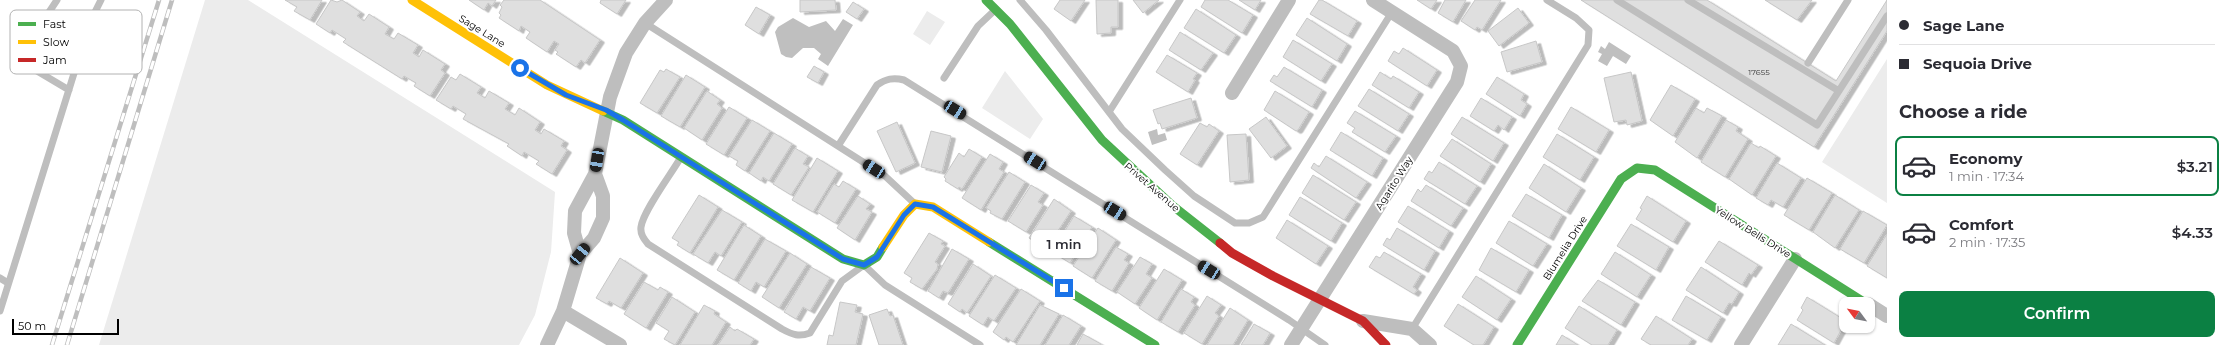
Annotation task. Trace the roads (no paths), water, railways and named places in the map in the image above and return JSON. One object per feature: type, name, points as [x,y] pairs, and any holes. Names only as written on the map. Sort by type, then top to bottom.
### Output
[{"type":"street","name":"Sage Lane","points":[[412,0],[547,85],[566,95],[606,110],[682,156],[843,259],[864,265]]},
{"type":"street","points":[[580,254],[574,233],[575,211],[595,174],[606,110],[626,53],[645,23],[666,0]]},
{"type":"street","name":"Privet Avenue","points":[[986,0],[1010,24],[1098,136],[1146,182],[1232,253],[1273,276],[1321,298],[1363,320],[1412,330],[1430,345]]},
{"type":"street","points":[[1232,93],[1289,0]]},
{"type":"street","points":[[1373,0],[1392,12]]},
{"type":"street","name":"Agarito Way","points":[[1291,345],[1457,82],[1462,66],[1453,51],[1392,12]]},
{"type":"street","name":"Yellow Bells Drive","points":[[1637,168],[1655,170],[1857,297]]},
{"type":"street","name":"Blumelia Drive","points":[[1518,345],[1621,179],[1637,168]]},
{"type":"street","points":[[547,345],[563,311],[580,254],[594,238],[603,218],[603,196],[595,174]]},
{"type":"street","points":[[864,265],[877,257],[904,215],[915,204],[933,207],[1155,345]]},
{"type":"street","points":[[1741,345],[1796,259]]},
{"type":"street","name":"Yellow Bells Drive","points":[[1875,308],[1887,316]]},
{"type":"street","points":[[563,311],[620,345]]},
{"type":"street","name":"Privet Avenue","points":[[1363,320],[1386,345]]},
{"type":"lane","points":[[50,10],[56,0]]},
{"type":"lane","points":[[96,10],[101,0]]},
{"type":"lane","points":[[1020,0],[1046,30],[1109,112],[1165,170],[1194,196],[1235,223],[1249,223],[1262,217],[1392,12]]},
{"type":"lane","points":[[1109,112],[1180,0]]},
{"type":"lane","points":[[1412,330],[1588,44],[1589,30],[1576,18],[1547,0]]},
{"type":"lane","points":[[1616,0],[1817,125],[1887,16]]},
{"type":"lane","points":[[1688,0],[1839,91]]},
{"type":"lane","points":[[1808,63],[1848,0]]},
{"type":"lane","points":[[944,78],[978,26],[996,9]]},
{"type":"lane","points":[[645,23],[885,176],[915,204]]},
{"type":"lane","points":[[42,74],[69,90]]},
{"type":"lane","points":[[0,311],[74,74]]},
{"type":"lane","points":[[838,146],[877,85],[885,80],[895,78],[904,80],[1325,345]]},
{"type":"lane","points":[[682,156],[645,216],[641,227],[642,236],[648,244],[782,329],[793,335],[802,336],[810,333],[842,281],[864,265],[886,285],[980,345]]},
{"type":"lane","points":[[0,278],[8,283]]},
{"type":"railway","points":[[142,55],[159,0]]},
{"type":"railway","points":[[67,345],[172,0]]},
{"type":"railway","points":[[52,345],[136,74]]}]
